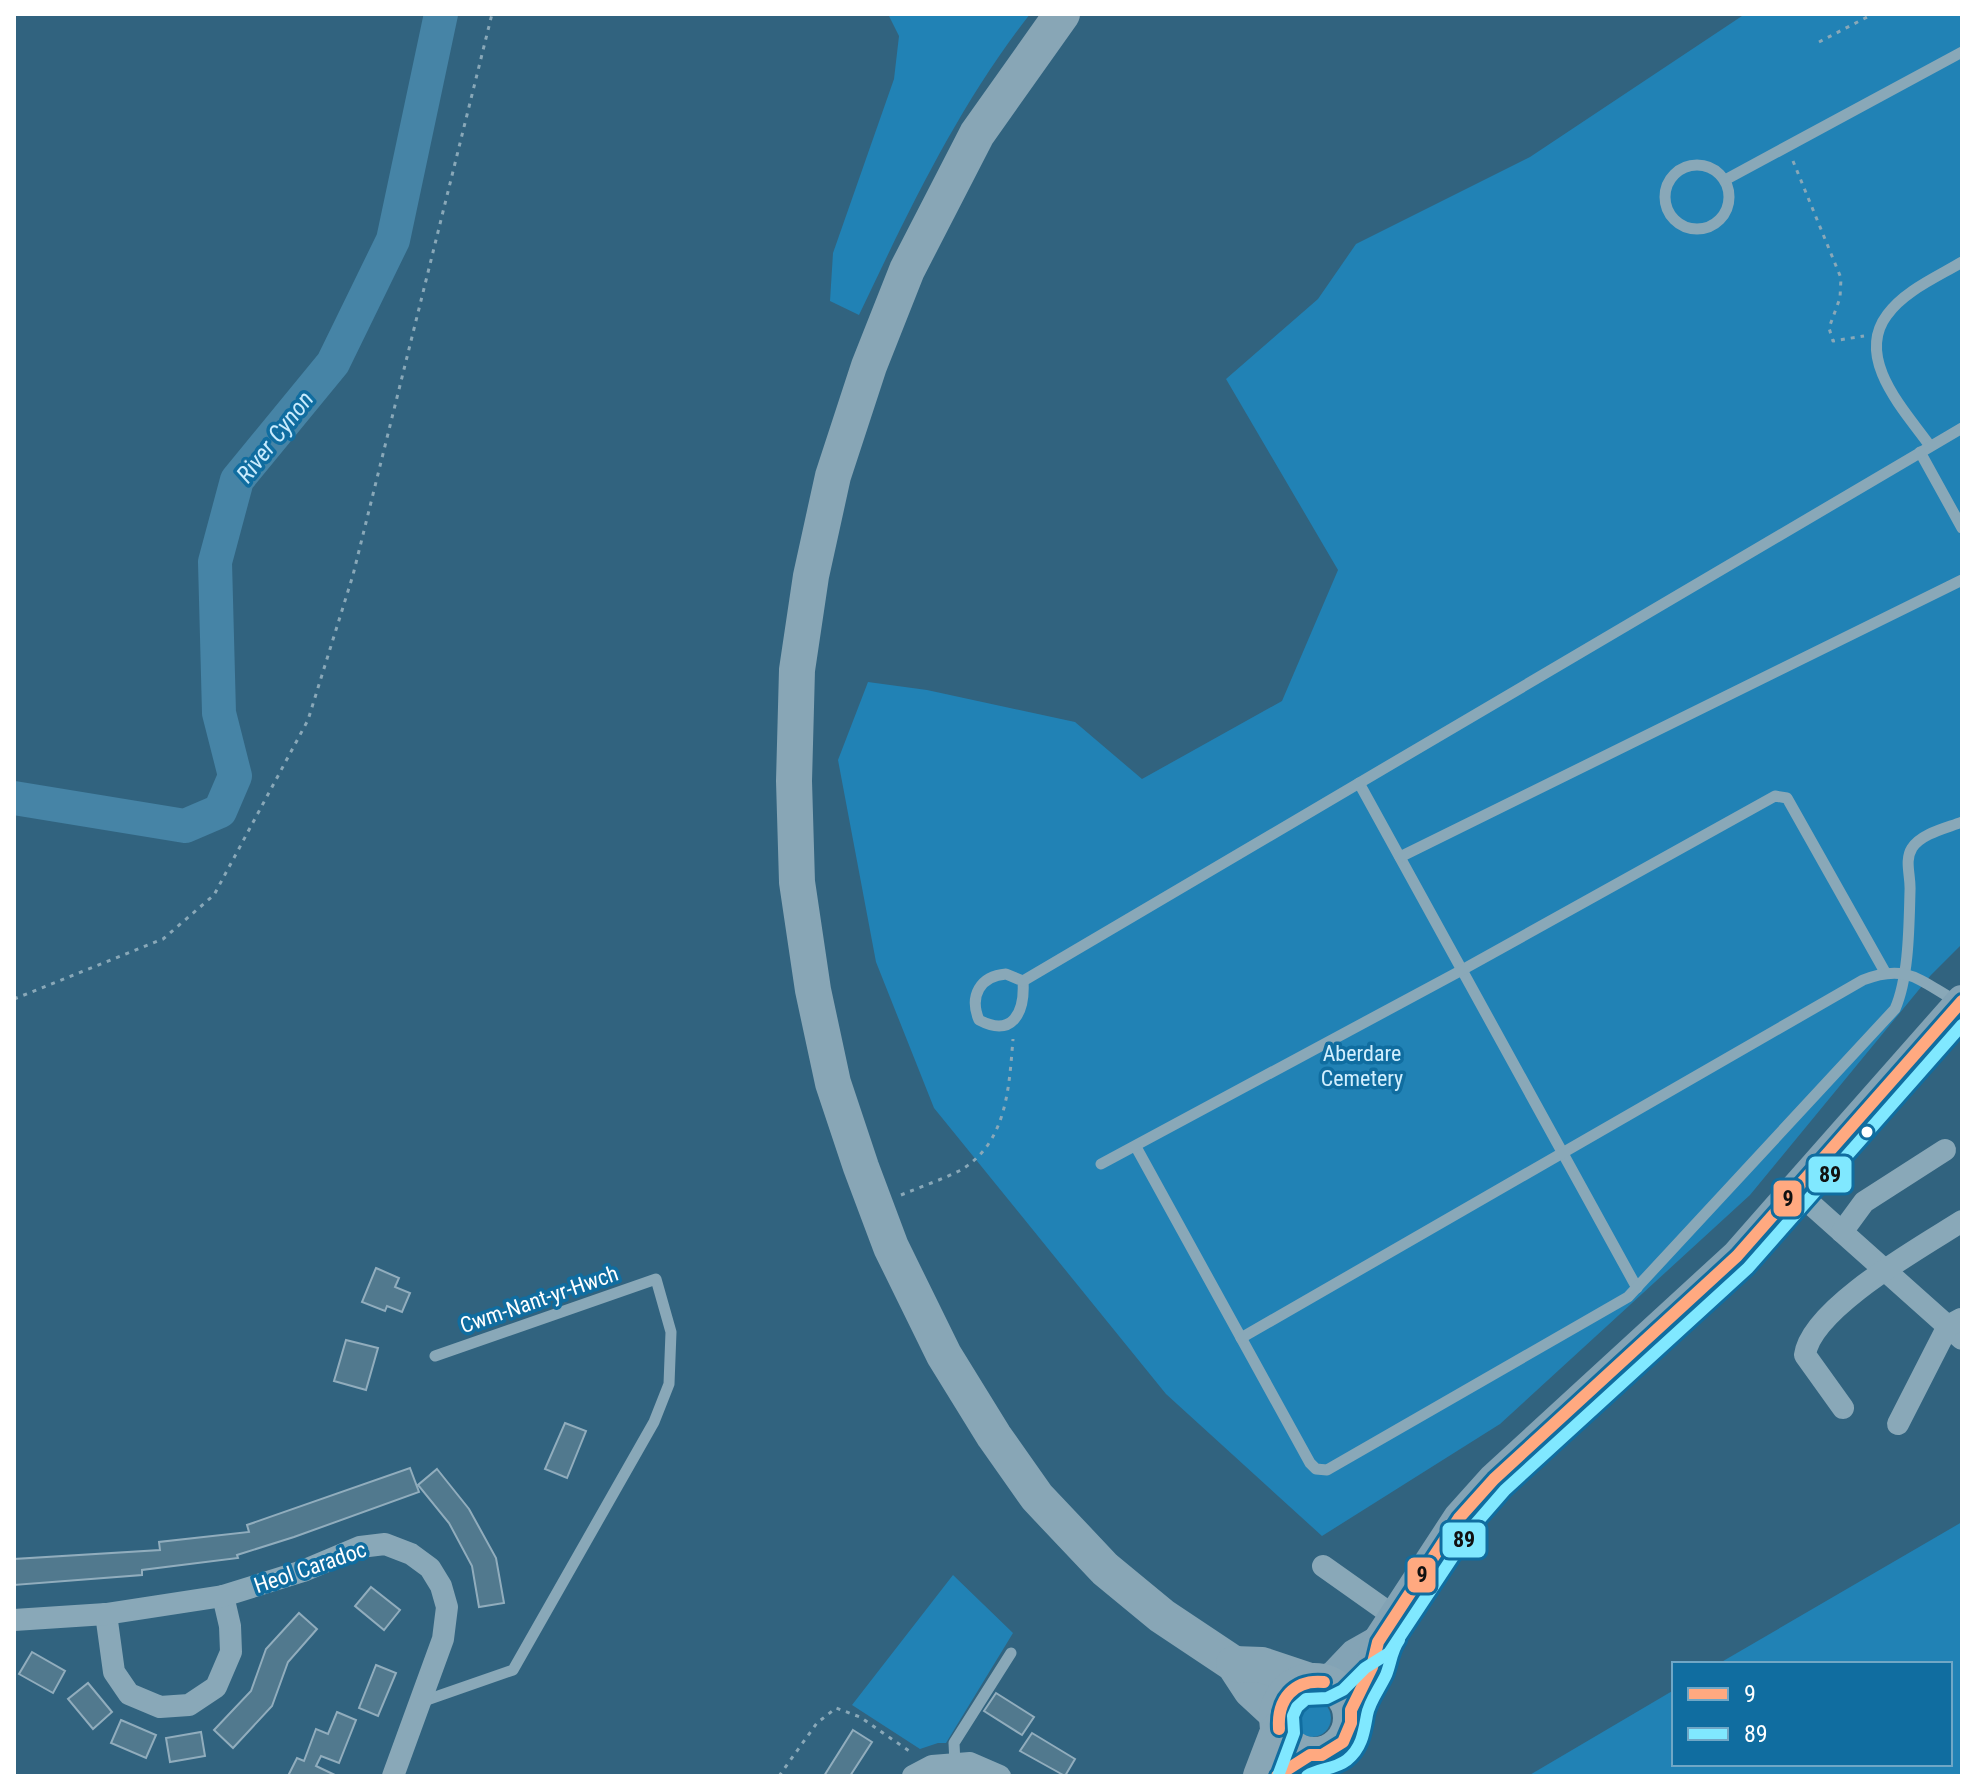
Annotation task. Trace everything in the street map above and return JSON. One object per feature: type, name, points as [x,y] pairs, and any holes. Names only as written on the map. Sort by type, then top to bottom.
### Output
[{"type":"main road","points":[[1062,14],[977,134],[907,270],[869,366],[833,476],[811,576],[797,670],[794,781],[797,882],[813,990],[833,1083],[891,1247],[944,1355],[994,1436],[1037,1497],[1105,1569],[1162,1616],[1234,1664],[1278,1722],[1292,1748],[1310,1755],[1322,1755],[1343,1742],[1351,1723],[1351,1710],[1387,1629],[1459,1518],[1494,1479],[1737,1256],[1961,1002]]},
{"type":"main road","points":[[1261,1776],[1284,1697],[1290,1690],[1335,1676],[1387,1629]]},
{"type":"main road","points":[[1234,1664],[1262,1665],[1317,1682],[1342,1693],[1351,1710]]},
{"type":"main road","points":[[1277,1776],[1310,1755]]},
{"type":"street","points":[[1842,1232],[1864,1202],[1945,1150]]},
{"type":"street","points":[[1795,1190],[1885,1270],[1957,1328],[1898,1424]]},
{"type":"street","points":[[1843,1408],[1805,1355],[1807,1341],[1862,1285],[1962,1221]]},
{"type":"street","name":"Heol Caradoc","points":[[14,1620],[106,1614],[223,1596],[303,1571],[360,1547],[385,1544],[411,1554],[430,1568],[441,1586],[447,1607],[443,1639],[393,1776]]},
{"type":"street","points":[[1323,1566],[1387,1629]]},
{"type":"street","points":[[106,1614],[114,1672],[129,1694],[160,1707],[189,1705],[216,1687],[231,1652],[230,1626],[223,1596]]},
{"type":"street","points":[[922,1771],[970,1763],[1000,1776]]},
{"type":"lane","points":[[1725,180],[1962,52]]},
{"type":"lane","points":[[1699,165],[1709,167],[1725,180],[1729,190],[1726,211],[1711,226],[1690,229],[1672,218],[1665,198],[1671,178],[1679,171],[1699,165]]},
{"type":"lane","points":[[1962,262],[1906,297],[1886,316],[1878,333],[1877,351],[1880,370],[1888,387],[1925,449],[1962,528]]},
{"type":"lane","points":[[1023,981],[1962,428]]},
{"type":"lane","points":[[1400,857],[1962,580]]},
{"type":"lane","points":[[1359,783],[1637,1288]]},
{"type":"lane","points":[[1101,1164],[1462,970],[1775,796],[1787,798],[1885,972]]},
{"type":"lane","points":[[1136,1147],[1310,1463],[1316,1469],[1327,1470],[1628,1297],[1637,1288],[1895,1009],[1903,992],[1910,887],[1907,869],[1911,850],[1920,839],[1962,822]]},
{"type":"lane","points":[[1241,1338],[1863,980],[1885,972],[1904,972],[1961,1002]]},
{"type":"lane","points":[[1006,974],[1023,981],[1024,1000],[1014,1020],[1003,1026],[991,1026],[979,1020],[974,1008],[975,996],[982,982],[993,975],[1006,974]]},
{"type":"lane","name":"Cwm-Nant-yr-Hwch","points":[[421,1702],[513,1670],[654,1422],[669,1384],[671,1332],[656,1279],[435,1356]]},
{"type":"lane","points":[[955,1764],[954,1743],[1011,1653]]},
{"type":"path","points":[[14,999],[163,939],[214,895],[308,720],[353,575],[492,14]]},
{"type":"path","points":[[1819,42],[1873,14]]},
{"type":"path","points":[[1787,146],[1841,278],[1840,298],[1829,328],[1833,341],[1878,333]]},
{"type":"path","points":[[876,1206],[961,1170],[989,1146],[1005,1113],[1014,1020]]},
{"type":"path","points":[[779,1776],[817,1723],[836,1708],[860,1717],[922,1771]]},
{"type":"green space","points":[[888,14],[1030,14],[957,122],[859,315],[830,301],[833,253],[894,79],[899,36]]},
{"type":"green space","name":"Aberdare Cemetery","points":[[1745,14],[1962,14],[1962,944],[1931,975],[1750,1195],[1500,1424],[1322,1536],[1166,1394],[934,1108],[876,962],[838,760],[868,682],[927,690],[1075,722],[1142,779],[1282,701],[1338,570],[1226,379],[1318,299],[1356,244],[1530,157]]},
{"type":"green space","points":[[1962,1522],[1962,1776],[1528,1776],[1672,1691],[1672,1766],[1952,1766],[1952,1662],[1721,1662]]},
{"type":"green space","points":[[953,1575],[1013,1633],[946,1743],[920,1749],[852,1705]]},
{"type":"green space","points":[[1312,1699],[1326,1704],[1331,1718],[1326,1732],[1312,1737],[1298,1732],[1293,1718],[1298,1704]]},
{"type":"building","points":[[376,1268],[399,1278],[395,1287],[410,1293],[402,1312],[387,1306],[385,1311],[362,1302]]},
{"type":"building","points":[[346,1340],[378,1348],[366,1390],[334,1381]]},
{"type":"building","points":[[565,1423],[586,1431],[567,1478],[545,1469]]},
{"type":"building","points":[[410,1468],[419,1492],[237,1555],[238,1558],[142,1570],[142,1575],[14,1585],[14,1559],[160,1550],[159,1542],[249,1532],[247,1525]]},
{"type":"building","points":[[437,1469],[469,1509],[496,1558],[504,1603],[479,1607],[472,1566],[449,1523],[418,1485]]},
{"type":"building","points":[[371,1587],[400,1610],[384,1630],[355,1606]]},
{"type":"building","points":[[299,1613],[317,1629],[288,1662],[272,1706],[233,1748],[214,1730],[251,1691],[266,1649]]},
{"type":"building","points":[[32,1652],[65,1671],[53,1693],[19,1674]]},
{"type":"building","points":[[376,1665],[396,1673],[378,1716],[359,1708]]},
{"type":"building","points":[[88,1683],[112,1712],[93,1729],[68,1699]]},
{"type":"building","points":[[996,1693],[1034,1717],[1022,1735],[984,1711]]},
{"type":"building","points":[[337,1712],[356,1720],[339,1763],[321,1756],[316,1766],[337,1776],[288,1776],[297,1758],[304,1761],[316,1729],[328,1734]]},
{"type":"building","points":[[121,1720],[156,1735],[146,1758],[111,1743]]},
{"type":"building","points":[[853,1730],[872,1742],[850,1776],[824,1776]]},
{"type":"building","points":[[201,1732],[205,1756],[170,1762],[166,1738]]},
{"type":"building","points":[[1032,1733],[1075,1759],[1065,1776],[1020,1751]]},
{"type":"waterway","name":"River Cynon","points":[[14,798],[185,826],[220,811],[235,776],[219,713],[215,562],[237,480],[333,363],[393,240],[441,14]]},
{"type":"transit line","name":"9","points":[[1277,1776],[1310,1755],[1322,1755],[1343,1742],[1351,1723],[1351,1710],[1372,1667],[1378,1642],[1459,1518],[1494,1479],[1737,1256],[1962,1001]]},
{"type":"transit line","name":"89","points":[[1278,1776],[1294,1733],[1293,1716],[1297,1707],[1306,1699],[1327,1698],[1343,1690],[1365,1668],[1389,1653],[1472,1528],[1505,1490],[1748,1268],[1962,1025]]},
{"type":"transit line","name":"89","points":[[1307,1776],[1342,1763],[1356,1750],[1368,1710],[1399,1640]]},
{"type":"transit line","name":"9","points":[[1279,1729],[1281,1709],[1290,1693],[1304,1684],[1324,1682]]}]
